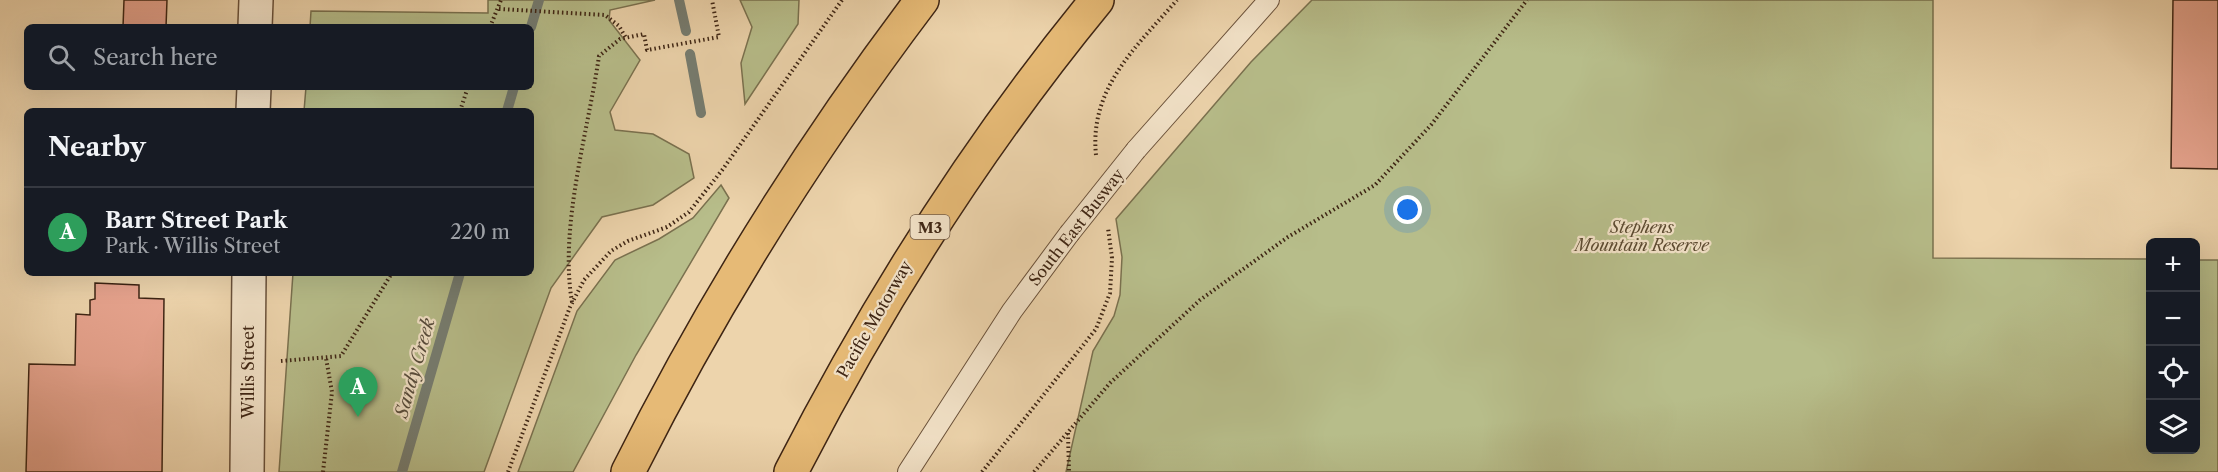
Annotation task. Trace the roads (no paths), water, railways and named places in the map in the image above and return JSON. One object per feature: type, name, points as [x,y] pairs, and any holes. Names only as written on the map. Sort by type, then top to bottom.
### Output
[{"type":"highway","points":[[628,472],[709,318],[817,146],[922,0]]},
{"type":"highway","name":"Pacific Motorway","points":[[791,472],[834,388],[892,287],[942,208],[1002,122],[1097,0]]},
{"type":"street","points":[[255,0],[255,24]]},
{"type":"street","points":[[253,108],[254,90]]},
{"type":"street","name":"Willis Street","points":[[247,472],[249,276]]},
{"type":"lane","name":"South East Busway","points":[[908,472],[1012,311],[1069,234],[1136,150],[1269,0]]},
{"type":"waterway","name":"Sandy Creek","points":[[532,24],[539,0]]},
{"type":"waterway","points":[[679,0],[686,31]]},
{"type":"waterway","points":[[690,54],[701,113]]},
{"type":"waterway","name":"Sandy Creek","points":[[508,108],[513,90]]},
{"type":"waterway","name":"Sandy Creek","points":[[402,472],[459,276]]},
{"type":"place","name":"Barr Street Park","points":[[358,417]]},
{"type":"park label","name":"Stephens Mountain Reserve","points":[[1642,236]]}]
